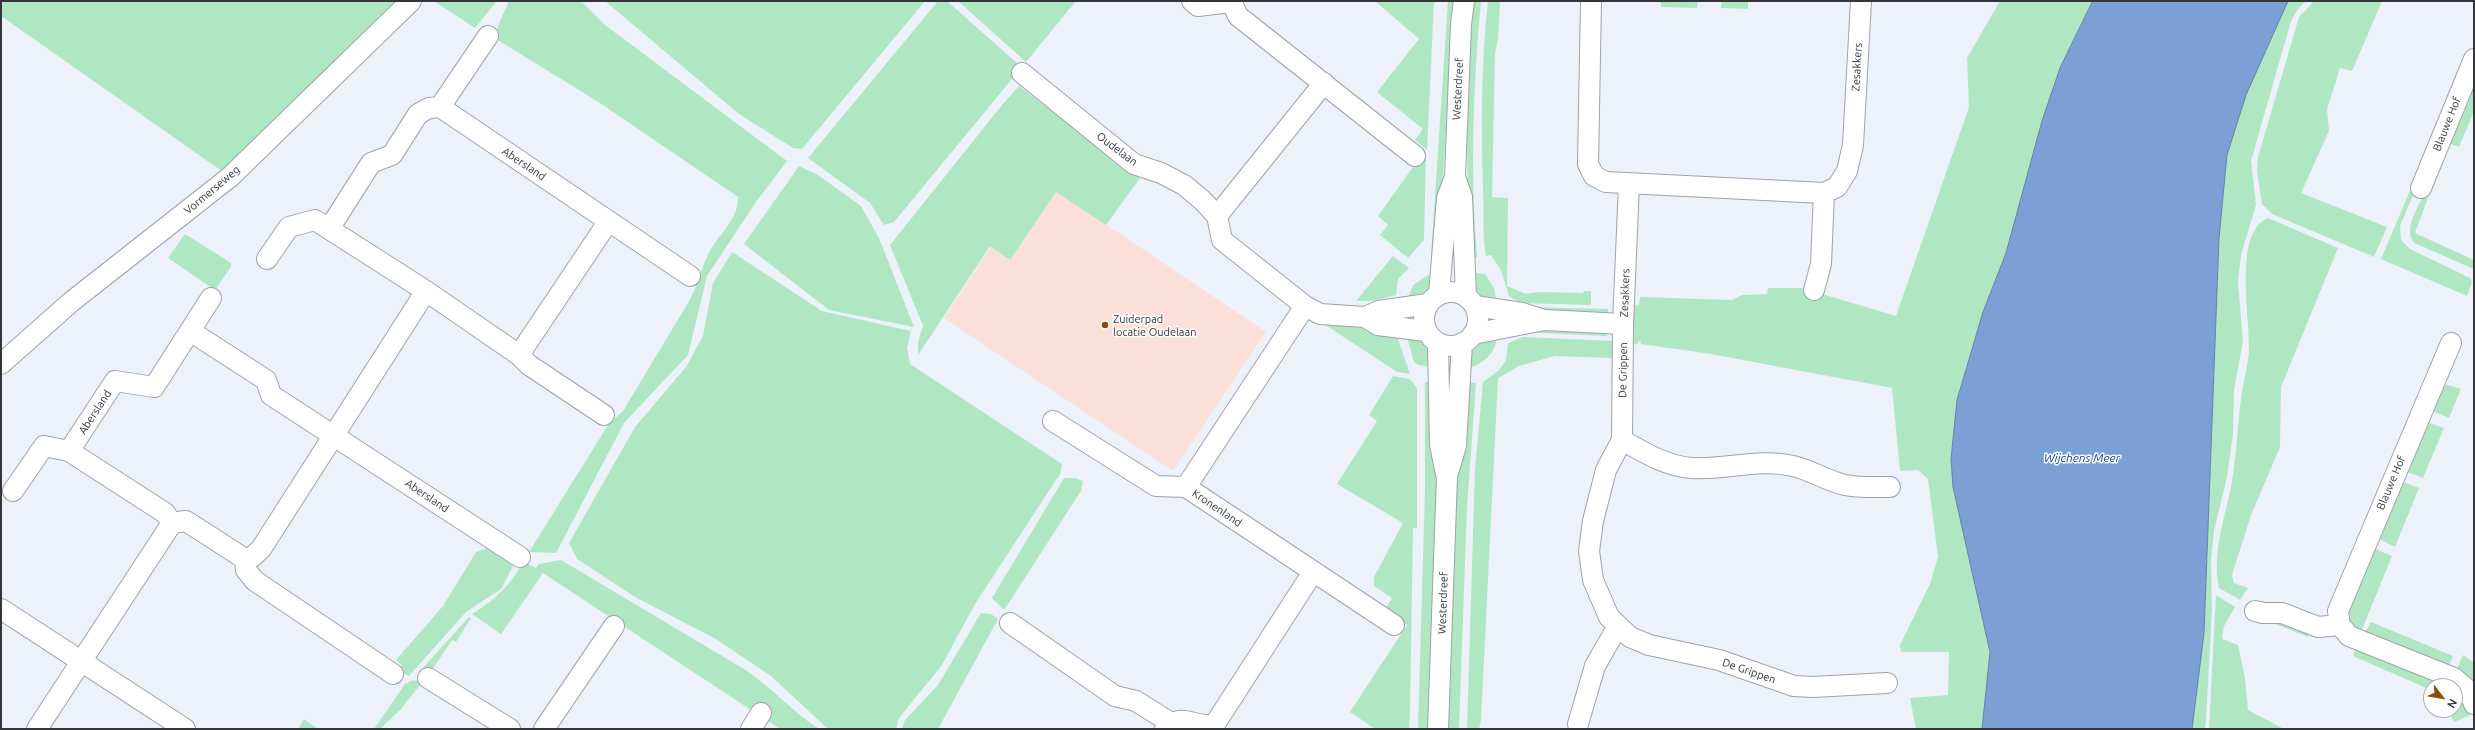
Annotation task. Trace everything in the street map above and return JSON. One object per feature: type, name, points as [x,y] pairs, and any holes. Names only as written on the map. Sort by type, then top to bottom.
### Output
[{"type":"street","name":"Vormerseweg","points":[[1,364],[71,302],[230,177],[411,1]]},
{"type":"street","points":[[1192,1],[1198,6],[1231,2],[1238,16],[1415,156]]},
{"type":"street","name":"Westerdreef","points":[[1434,299],[1448,198],[1455,177],[1460,40],[1464,1]]},
{"type":"street","points":[[1591,1],[1588,164],[1594,176],[1606,182],[1629,184],[1824,193],[1821,264],[1814,290]]},
{"type":"street","name":"Zesakkers","points":[[1824,193],[1837,187],[1848,171],[1853,145],[1861,1]]},
{"type":"street","points":[[329,230],[371,163],[392,155],[418,114],[429,108],[440,107],[488,36]]},
{"type":"street","name":"Blauwe Hof","points":[[2421,188],[2474,59]]},
{"type":"street","name":"Oudelaan","points":[[1022,73],[1134,164],[1161,173],[1184,185],[1202,200],[1217,216]]},
{"type":"street","points":[[1324,83],[1217,216],[1222,240],[1305,306],[1320,314],[1365,317],[1379,311],[1434,299],[1448,291],[1470,301],[1478,316],[1468,339],[1448,346],[1432,337],[1378,325],[1365,317]]},
{"type":"street","name":"Abersland","points":[[440,107],[690,276]]},
{"type":"street","name":"Westerdreef","points":[[1455,177],[1462,197],[1470,301]]},
{"type":"street","name":"Zesakkers","points":[[1470,301],[1522,313],[1544,320],[1623,324],[1629,184]]},
{"type":"street","points":[[267,259],[289,227],[314,220],[426,291],[519,355],[529,365],[604,415]]},
{"type":"street","points":[[519,355],[608,222]]},
{"type":"street","points":[[37,729],[172,523],[186,521],[245,559],[252,557],[261,549],[426,291]]},
{"type":"street","name":"Abersland","points":[[70,451],[115,381],[154,387],[211,298]]},
{"type":"street","points":[[1432,337],[1424,313],[1434,299]]},
{"type":"street","points":[[1186,487],[1305,306]]},
{"type":"street","name":"Zesakkers","points":[[1468,339],[1544,320]]},
{"type":"street","name":"De Grippen","points":[[1623,324],[1622,440],[1606,470],[1593,521],[1590,551],[1593,580],[1603,605],[1618,626],[1630,637],[1649,645],[1719,660],[1794,686],[1813,687],[1887,683]]},
{"type":"street","name":"Abersland","points":[[190,331],[266,380],[271,395],[335,434],[520,557]]},
{"type":"street","name":"Westerdreef","points":[[1432,337],[1440,445],[1447,476]]},
{"type":"street","name":"Westerdreef","points":[[1438,729],[1447,476],[1456,446],[1468,339]]},
{"type":"street","name":"Blauwe Hof","points":[[2340,625],[2338,611],[2343,597],[2451,343]]},
{"type":"street","name":"Kronenland","points":[[1053,421],[1156,486],[1186,487],[1394,625]]},
{"type":"street","points":[[1622,440],[1648,455],[1670,464],[1694,468],[1755,462],[1793,466],[1846,485],[1890,487]]},
{"type":"street","points":[[13,491],[44,446],[70,451],[165,513],[172,523]]},
{"type":"street","points":[[245,559],[246,570],[256,581],[393,674]]},
{"type":"street","points":[[1010,623],[1115,696],[1136,700],[1168,726],[1182,720],[1206,728],[1219,726],[1313,572]]},
{"type":"street","points":[[1,609],[82,660],[185,729]]},
{"type":"street","points":[[2255,611],[2263,614],[2282,613],[2318,627],[2340,625],[2349,636],[2454,678],[2470,692],[2474,704]]},
{"type":"street","points":[[544,729],[614,626]]},
{"type":"street","points":[[1578,724],[1595,666],[1618,626]]},
{"type":"street","points":[[428,678],[510,729]]},
{"type":"shaded area","name":"Zuiderpad locatie Oudelaan","points":[[1056,191],[1266,332],[1173,471],[944,318],[991,246],[1010,260]]},
{"type":"green space","points":[[1,1],[404,1],[226,174],[1,16]]},
{"type":"green space","points":[[434,1],[497,1],[475,28]]},
{"type":"green space","points":[[509,1],[581,1],[605,25],[787,161],[756,202],[707,276],[688,355],[624,423],[556,553],[529,552],[608,425],[623,411],[688,303],[694,292],[711,249],[731,222],[737,206],[738,197],[600,103],[493,37]]},
{"type":"green space","points":[[605,1],[925,1],[802,149],[793,148],[739,114]]},
{"type":"green space","points":[[938,1],[947,1],[1018,64],[1017,73],[894,222],[884,225],[870,203],[808,158]]},
{"type":"green space","points":[[958,1],[1076,1],[1026,62]]},
{"type":"green space","points":[[1375,1],[1434,1],[1427,150],[1415,140],[1423,129],[1377,92],[1419,39]]},
{"type":"green space","points":[[1448,1],[1454,1],[1438,257],[1431,256]]},
{"type":"green space","points":[[1473,1],[1481,1],[1473,129],[1477,257],[1469,257],[1466,86]]},
{"type":"green space","points":[[1488,1],[1500,1],[1498,40],[1495,52],[1492,197],[1508,198],[1507,286],[1526,294],[1540,292],[1583,293],[1584,291],[1591,291],[1591,305],[1521,303],[1509,296],[1501,270],[1491,255],[1486,256],[1484,231],[1482,119],[1484,48]]},
{"type":"green space","points":[[1661,1],[1698,1],[1697,8],[1661,7]]},
{"type":"green space","points":[[1722,1],[1748,1],[1748,9],[1721,8]]},
{"type":"green space","points":[[2000,1],[2093,1],[2060,68],[2042,121],[2006,253],[1983,312],[1957,400],[1951,459],[1953,487],[1990,652],[1982,729],[1916,729],[1910,698],[1948,695],[1949,652],[1901,652],[1900,645],[1930,584],[1938,557],[1928,479],[1918,470],[1900,471],[1892,388],[1711,354],[1641,344],[1640,340],[1637,344],[1631,345],[1632,304],[1639,306],[1640,297],[1732,300],[1742,295],[1767,294],[1768,288],[1802,288],[1896,316],[1969,107],[1967,58]]},
{"type":"green space","points":[[2287,1],[2306,1],[2298,9],[2291,21],[2251,161],[2256,205],[2241,255],[2238,282],[2243,341],[2234,390],[2233,434],[2227,477],[2214,531],[2211,559],[2212,608],[2206,720],[2205,729],[2192,729],[2204,633],[2219,238],[2227,155],[2246,95]]},
{"type":"green space","points":[[2314,1],[2382,1],[2352,71],[2340,68],[2327,109],[2329,131],[2301,193],[2387,227],[2374,257],[2272,214],[2262,204],[2257,171],[2258,157],[2299,17]]},
{"type":"green space","points":[[2474,77],[2474,111],[2459,147],[2446,142]]},
{"type":"green space","points":[[1019,86],[1140,178],[1106,225],[1056,192],[1010,260],[990,246],[918,355],[918,342],[923,326],[890,245],[1002,105]]},
{"type":"green space","points":[[1423,153],[1426,155],[1424,240],[1408,258],[1380,235],[1388,225],[1378,216]]},
{"type":"green space","points":[[799,166],[818,175],[861,206],[879,238],[914,327],[829,310],[744,244]]},
{"type":"green space","points":[[2412,186],[2416,188],[2400,226],[2401,240],[2410,249],[2470,278],[2472,282],[2467,296],[2381,259]]},
{"type":"green space","points":[[2425,193],[2429,195],[2415,233],[2474,260],[2474,269],[2414,243],[2410,231],[2411,225]]},
{"type":"green space","points":[[2268,218],[2338,248],[2281,387],[2280,447],[2251,515],[2232,575],[2234,583],[2248,588],[2240,600],[2219,588],[2217,562],[2220,537],[2233,477],[2241,399],[2249,352],[2246,300],[2247,259],[2250,241],[2257,227]]},
{"type":"green space","points":[[185,234],[231,263],[231,267],[215,290],[168,258]]},
{"type":"green space","points":[[732,252],[822,311],[911,331],[907,348],[910,364],[1062,464],[1060,474],[975,604],[942,665],[899,718],[896,729],[828,729],[771,676],[716,639],[635,597],[577,559],[569,543],[635,427],[686,367],[703,336],[713,283]]},
{"type":"green space","points":[[1393,256],[1409,268],[1398,279],[1396,295],[1374,301],[1356,301]]},
{"type":"green space","points":[[1433,272],[1429,290],[1419,297],[1407,301],[1413,285]]},
{"type":"green space","points":[[1469,272],[1485,274],[1494,288],[1497,304],[1484,299],[1477,293]]},
{"type":"green space","points":[[1525,307],[1608,309],[1608,313],[1560,312]]},
{"type":"green space","points":[[1321,322],[1377,330],[1397,336],[1410,374],[1397,372]]},
{"type":"green space","points":[[1544,330],[1607,332],[1606,336],[1523,332]]},
{"type":"green space","points":[[1406,334],[1419,339],[1426,345],[1434,367],[1418,365],[1414,362]]},
{"type":"green space","points":[[1497,336],[1492,352],[1489,356],[1481,363],[1471,367],[1471,349],[1479,342]]},
{"type":"green space","points":[[1523,337],[1613,341],[1615,354],[1611,358],[1555,356],[1519,366],[1498,378],[1481,720],[1479,729],[1467,729],[1475,469],[1483,382],[1499,370],[1506,360],[1508,343]]},
{"type":"green space","points":[[1393,376],[1410,379],[1417,388],[1417,528],[1413,528],[1410,710],[1409,729],[1375,729],[1350,712],[1407,625],[1385,610],[1392,598],[1374,586],[1374,577],[1403,523],[1337,484],[1377,421],[1369,415]]},
{"type":"green space","points":[[1425,382],[1434,382],[1437,516],[1430,729],[1418,729],[1425,490]]},
{"type":"green space","points":[[1464,382],[1476,383],[1467,507],[1459,729],[1448,729],[1455,513]]},
{"type":"green space","points":[[2444,384],[2461,389],[2449,418],[2430,410]]},
{"type":"green space","points":[[2426,422],[2444,428],[2423,478],[2405,471]]},
{"type":"green space","points":[[1064,478],[1075,478],[1083,481],[1081,491],[1004,610],[992,598]]},
{"type":"green space","points":[[2401,481],[2419,488],[2395,547],[2377,538]]},
{"type":"green space","points":[[487,548],[513,566],[501,589],[466,612],[409,676],[397,671],[402,665],[396,660],[443,606],[476,552]]},
{"type":"green space","points":[[2373,548],[2392,556],[2361,632],[2349,619],[2349,601]]},
{"type":"green space","points":[[561,560],[744,669],[819,729],[780,729],[543,573],[501,634],[472,614],[501,592],[513,578],[523,562],[536,568],[539,564]]},
{"type":"green space","points":[[2216,595],[2235,607],[2224,626],[2222,639],[2238,645],[2245,678],[2248,710],[2284,729],[2209,729]]},
{"type":"green space","points":[[981,613],[991,614],[998,619],[938,729],[902,729],[905,720],[938,685]]},
{"type":"green space","points":[[469,617],[471,618],[456,642],[452,640],[428,676],[421,670]]},
{"type":"green space","points":[[2269,619],[2311,628],[2308,637],[2268,621]]},
{"type":"green space","points":[[2371,622],[2453,656],[2448,668],[2364,634]]},
{"type":"green space","points":[[2355,649],[2428,678],[2423,678],[2423,687],[2353,656]]},
{"type":"green space","points":[[2463,655],[2473,662],[2474,685],[2456,672]]},
{"type":"green space","points":[[424,680],[401,709],[380,729],[374,729],[405,684],[411,681]]},
{"type":"green space","points":[[2463,701],[2470,715],[2454,722],[2452,718],[2463,718]]},
{"type":"green space","points":[[304,719],[318,729],[298,729]]},
{"type":"water","name":"Wijchens Meer","points":[[2093,1],[2288,1],[2246,95],[2227,155],[2219,238],[2204,633],[2192,729],[1982,729],[1990,652],[1953,487],[1951,459],[1957,400],[1983,312],[2006,253],[2042,121],[2060,68]]},
{"type":"place","name":"Zuiderpad locatie Oudelaan","points":[[1105,325]]}]
